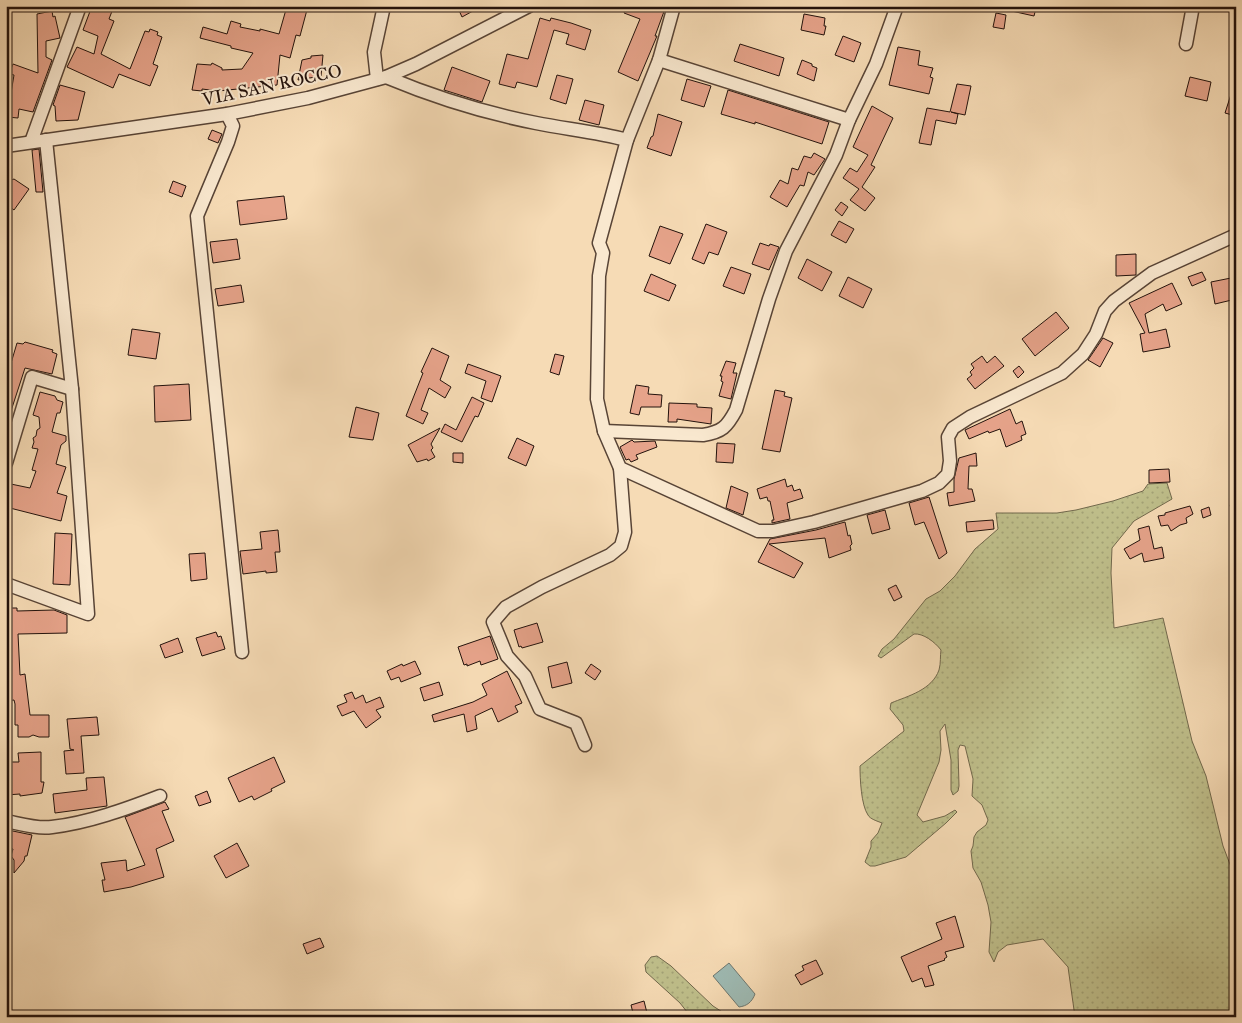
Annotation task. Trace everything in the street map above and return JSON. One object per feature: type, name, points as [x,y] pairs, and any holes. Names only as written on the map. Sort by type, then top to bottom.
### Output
[{"type":"street","points":[[30,142],[80,6]]},
{"type":"street","points":[[384,6],[374,52],[382,78],[486,112],[627,140]]},
{"type":"street","name":"VIA SAN ROCCO","points":[[6,146],[227,114],[308,98],[382,78],[416,64],[529,6]]},
{"type":"street","points":[[585,745],[576,723],[540,709],[525,676],[508,656],[493,622],[506,607],[616,551],[621,546],[625,532],[620,468],[604,431],[597,399],[599,276],[603,253],[599,243],[627,140],[659,60],[674,6]]},
{"type":"street","points":[[604,431],[703,435],[716,433],[728,424],[736,410],[769,299],[786,251],[836,155],[849,120],[876,64],[897,6]]},
{"type":"street","points":[[1186,44],[1193,6]]},
{"type":"street","points":[[659,60],[849,120]]},
{"type":"street","points":[[227,114],[233,126],[197,216],[242,652]]},
{"type":"street","points":[[6,584],[88,614],[72,389],[46,140]]},
{"type":"street","points":[[620,468],[758,531],[773,531],[814,522],[922,491],[939,483],[948,474],[950,462],[948,437],[953,428],[970,417],[1062,373],[1083,354],[1096,334],[1105,311],[1114,301],[1152,274],[1236,235]]},
{"type":"street","points":[[6,463],[32,377],[72,389]]},
{"type":"street","points":[[6,821],[34,827],[51,828],[114,813],[160,796]]},
{"type":"green space","points":[[1167,483],[1172,499],[1134,521],[1112,548],[1111,573],[1114,628],[1163,618],[1192,741],[1206,776],[1223,846],[1236,880],[1236,1017],[1075,1017],[1068,967],[1043,939],[1007,945],[998,952],[994,962],[989,952],[991,922],[988,905],[981,882],[973,868],[971,851],[974,837],[986,825],[988,820],[982,805],[972,796],[973,779],[965,746],[960,745],[958,750],[959,786],[958,791],[953,795],[951,790],[951,760],[945,724],[940,731],[941,750],[939,762],[917,815],[923,822],[945,816],[955,810],[957,812],[906,857],[875,866],[870,866],[865,862],[871,847],[871,841],[878,833],[882,823],[870,818],[866,811],[861,791],[860,766],[904,731],[903,725],[890,709],[891,703],[912,695],[931,683],[939,670],[941,650],[929,639],[914,634],[881,658],[878,656],[926,599],[940,591],[955,576],[975,549],[998,529],[996,513],[1057,513],[1076,510],[1143,491],[1148,484]]},
{"type":"green space","points":[[1236,498],[1236,528],[1230,505]]},
{"type":"green space","points":[[657,956],[671,966],[713,1006],[730,1017],[691,1017],[680,1003],[646,972],[645,965],[651,957]]},
{"type":"water","points":[[729,963],[755,994],[751,1001],[744,1006],[739,1007],[713,976]]},
{"type":"building","points":[[92,6],[114,6],[109,19],[114,21],[101,54],[130,69],[145,31],[149,32],[150,29],[158,32],[157,35],[162,37],[153,64],[158,66],[150,86],[119,74],[113,88],[67,67],[77,47],[94,54],[98,36],[83,30]]},
{"type":"building","points":[[287,6],[308,6],[300,36],[296,35],[290,58],[280,55],[277,85],[218,91],[192,90],[197,64],[211,65],[212,63],[222,68],[222,70],[242,69],[253,53],[200,38],[203,27],[227,34],[231,21],[241,24],[240,27],[260,31],[260,29],[279,34]]},
{"type":"building","points":[[457,6],[482,6],[462,17]]},
{"type":"building","points":[[627,6],[666,6],[655,36],[657,36],[638,81],[618,72],[640,19],[624,13]]},
{"type":"building","points":[[1007,6],[1031,6],[1036,8],[1034,16],[1007,10]]},
{"type":"building","points":[[52,11],[60,38],[46,41],[46,57],[52,60],[33,112],[19,109],[18,118],[7,117],[14,75],[9,74],[13,64],[38,73],[37,14]]},
{"type":"building","points":[[996,13],[1006,15],[1004,29],[993,27]]},
{"type":"building","points":[[804,14],[825,18],[824,35],[801,30]]},
{"type":"building","points":[[540,18],[550,21],[551,18],[591,30],[585,50],[566,44],[569,34],[554,30],[537,87],[517,82],[515,88],[499,84],[507,54],[528,59]]},
{"type":"building","points":[[843,36],[861,43],[854,62],[835,55]]},
{"type":"building","points":[[740,44],[784,58],[779,76],[734,61]]},
{"type":"building","points":[[898,47],[920,51],[918,65],[933,68],[930,77],[933,78],[929,94],[889,85]]},
{"type":"building","points":[[323,55],[321,76],[298,80],[302,60],[311,58],[311,56]]},
{"type":"building","points":[[802,60],[817,68],[814,81],[797,74]]},
{"type":"building","points":[[452,67],[490,81],[482,102],[444,90]]},
{"type":"building","points":[[557,75],[573,79],[566,104],[550,99]]},
{"type":"building","points":[[1190,77],[1211,82],[1207,101],[1185,96]]},
{"type":"building","points":[[687,79],[711,86],[704,107],[681,100]]},
{"type":"building","points":[[957,84],[971,86],[965,115],[951,112],[958,114],[956,124],[936,120],[931,145],[919,143],[927,108],[950,112]]},
{"type":"building","points":[[60,85],[85,92],[78,120],[56,121],[55,106],[53,105]]},
{"type":"building","points":[[1234,85],[1236,85],[1236,116],[1225,113]]},
{"type":"building","points":[[728,90],[829,122],[822,144],[755,122],[755,124],[721,114]]},
{"type":"building","points":[[585,100],[604,105],[599,125],[579,120]]},
{"type":"building","points":[[872,106],[893,118],[871,165],[875,167],[862,187],[875,198],[865,211],[850,200],[859,189],[843,178],[850,168],[857,172],[868,155],[853,147]]},
{"type":"building","points":[[658,114],[682,122],[671,156],[647,148],[653,136]]},
{"type":"building","points":[[212,130],[222,134],[218,143],[208,139]]},
{"type":"building","points":[[39,149],[43,192],[36,192],[32,150]]},
{"type":"building","points":[[814,153],[825,159],[814,175],[808,172],[804,186],[800,185],[787,207],[770,197],[780,180],[788,184],[792,168],[798,170],[804,156],[811,158]]},
{"type":"building","points":[[14,179],[29,189],[14,210],[6,204],[6,182]]},
{"type":"building","points":[[173,181],[186,186],[182,197],[169,192]]},
{"type":"building","points":[[284,196],[287,219],[240,225],[237,201]]},
{"type":"building","points":[[841,202],[848,207],[842,216],[835,210]]},
{"type":"building","points":[[839,221],[854,229],[846,243],[831,235]]},
{"type":"building","points":[[706,224],[727,232],[718,255],[709,252],[704,264],[692,259]]},
{"type":"building","points":[[660,226],[683,234],[670,264],[649,256]]},
{"type":"building","points":[[237,239],[240,259],[213,263],[210,242]]},
{"type":"building","points":[[760,243],[779,247],[769,270],[752,264]]},
{"type":"building","points":[[1136,254],[1136,275],[1116,276],[1116,255]]},
{"type":"building","points":[[807,259],[832,272],[822,291],[798,278]]},
{"type":"building","points":[[731,267],[751,274],[744,294],[723,286]]},
{"type":"building","points":[[1202,272],[1206,280],[1192,286],[1188,277]]},
{"type":"building","points":[[651,274],[676,285],[669,301],[644,291]]},
{"type":"building","points":[[848,277],[872,289],[863,308],[839,296]]},
{"type":"building","points":[[1236,277],[1236,299],[1215,304],[1211,282]]},
{"type":"building","points":[[1172,283],[1182,304],[1166,311],[1163,304],[1145,314],[1149,333],[1166,329],[1170,347],[1143,352],[1140,334],[1145,333],[1129,303]]},
{"type":"building","points":[[241,285],[244,302],[218,306],[215,289]]},
{"type":"building","points":[[1056,312],[1069,328],[1035,356],[1022,339]]},
{"type":"building","points":[[132,329],[160,333],[156,359],[128,355]]},
{"type":"building","points":[[1103,338],[1113,343],[1100,367],[1088,360]]},
{"type":"building","points":[[25,342],[53,350],[52,352],[57,354],[52,374],[25,368],[9,417],[6,416],[6,380],[17,343],[23,344]]},
{"type":"building","points":[[432,348],[449,356],[440,380],[451,387],[445,398],[429,388],[421,410],[428,413],[423,424],[406,416],[423,373],[421,372]]},
{"type":"building","points":[[555,354],[564,356],[559,375],[550,372]]},
{"type":"building","points":[[982,356],[987,363],[995,356],[1004,366],[975,389],[967,379],[972,375],[970,372],[974,368],[971,364]]},
{"type":"building","points":[[726,361],[736,363],[733,373],[737,373],[731,399],[719,396],[723,382],[721,381],[722,376],[720,376]]},
{"type":"building","points":[[468,364],[501,376],[492,402],[481,398],[486,381],[465,373]]},
{"type":"building","points":[[1019,366],[1024,372],[1018,378],[1013,371]]},
{"type":"building","points":[[189,384],[191,420],[155,422],[154,386]]},
{"type":"building","points":[[636,385],[649,387],[648,394],[662,395],[661,407],[641,407],[639,415],[630,413]]},
{"type":"building","points":[[775,390],[785,392],[784,396],[792,398],[780,452],[762,449]]},
{"type":"building","points":[[40,392],[55,396],[57,400],[63,402],[60,413],[57,413],[52,432],[66,436],[66,441],[61,445],[56,464],[66,467],[57,493],[67,496],[61,521],[6,507],[6,483],[30,488],[36,471],[32,470],[38,449],[32,448],[33,438],[40,428],[39,417],[33,415]]},
{"type":"building","points":[[472,397],[484,403],[478,417],[475,416],[462,442],[441,432],[445,424],[456,430]]},
{"type":"building","points":[[669,403],[697,404],[697,407],[712,408],[711,424],[677,419],[677,422],[668,422]]},
{"type":"building","points":[[356,407],[379,413],[373,440],[349,437]]},
{"type":"building","points":[[1010,409],[1016,424],[1022,421],[1026,434],[1021,436],[1022,440],[1006,447],[1000,429],[989,433],[988,431],[969,439],[965,430]]},
{"type":"building","points":[[440,428],[431,444],[433,448],[431,450],[435,457],[428,461],[427,459],[417,462],[408,445]]},
{"type":"building","points":[[517,438],[534,446],[526,466],[508,458]]},
{"type":"building","points":[[632,440],[634,442],[655,441],[657,447],[636,455],[638,459],[631,462],[629,459],[626,460],[620,447]]},
{"type":"building","points":[[717,443],[735,444],[733,463],[716,462]]},
{"type":"building","points":[[453,453],[463,453],[463,463],[453,462]]},
{"type":"building","points":[[976,453],[977,466],[969,466],[968,489],[972,489],[975,501],[949,506],[947,493],[954,492],[954,479],[959,458]]},
{"type":"building","points":[[1169,469],[1170,482],[1149,483],[1149,470]]},
{"type":"building","points":[[785,479],[787,487],[792,485],[794,491],[800,489],[803,498],[787,503],[790,519],[772,523],[772,520],[774,520],[770,501],[768,501],[767,497],[760,499],[757,489]]},
{"type":"building","points":[[731,486],[748,493],[743,515],[726,508]]},
{"type":"building","points":[[929,497],[947,553],[939,559],[924,522],[915,525],[909,503]]},
{"type":"building","points":[[1190,506],[1193,514],[1186,518],[1187,523],[1171,531],[1168,525],[1161,526],[1158,516]]},
{"type":"building","points":[[1209,507],[1211,515],[1203,518],[1201,510]]},
{"type":"building","points":[[885,510],[890,529],[872,534],[867,515]]},
{"type":"building","points":[[993,520],[994,529],[967,532],[966,522]]},
{"type":"building","points":[[845,522],[852,544],[850,546],[851,550],[829,558],[825,538],[769,544],[803,563],[794,578],[758,562],[770,539]]},
{"type":"building","points":[[1149,526],[1154,549],[1162,547],[1164,558],[1144,562],[1142,553],[1130,559],[1124,549],[1140,540],[1138,529]]},
{"type":"building","points":[[278,530],[280,552],[275,552],[277,572],[266,573],[266,571],[243,574],[240,551],[262,549],[260,532]]},
{"type":"building","points":[[55,533],[72,534],[70,585],[53,584]]},
{"type":"building","points":[[205,553],[207,579],[191,581],[189,554]]},
{"type":"building","points":[[896,585],[902,597],[894,601],[888,589]]},
{"type":"building","points":[[6,608],[17,608],[17,611],[54,610],[67,615],[67,633],[18,634],[20,675],[25,674],[30,715],[49,715],[49,737],[33,735],[18,737],[18,725],[15,725],[14,700],[6,701]]},
{"type":"building","points":[[537,623],[543,642],[522,648],[521,646],[519,647],[514,630]]},
{"type":"building","points":[[216,632],[218,637],[221,636],[225,649],[202,656],[196,638]]},
{"type":"building","points":[[490,636],[498,659],[481,665],[480,661],[467,666],[467,664],[464,665],[458,647]]},
{"type":"building","points":[[178,638],[183,652],[165,658],[160,645]]},
{"type":"building","points":[[415,661],[421,674],[401,682],[399,677],[391,680],[387,671],[402,664],[403,666]]},
{"type":"building","points":[[567,662],[572,683],[552,688],[548,667]]},
{"type":"building","points":[[591,664],[601,671],[595,680],[585,673]]},
{"type":"building","points":[[507,671],[522,703],[515,706],[518,712],[498,722],[492,708],[475,716],[477,729],[467,732],[464,714],[434,722],[432,715],[473,702],[487,695],[482,684]]},
{"type":"building","points":[[439,682],[443,695],[424,701],[420,688]]},
{"type":"building","points":[[352,692],[355,699],[363,695],[366,703],[380,697],[384,707],[376,710],[381,717],[366,728],[354,711],[342,716],[337,706],[347,702],[344,695]]},
{"type":"building","points":[[97,717],[99,735],[81,736],[84,773],[66,774],[64,751],[74,750],[70,749],[67,719]]},
{"type":"building","points":[[41,752],[41,782],[44,782],[42,793],[20,796],[20,794],[6,795],[6,762],[19,762],[18,753]]},
{"type":"building","points":[[274,757],[285,782],[254,800],[252,796],[239,802],[228,778]]},
{"type":"building","points":[[104,777],[107,806],[55,813],[53,794],[87,790],[86,778]]},
{"type":"building","points":[[207,791],[211,802],[199,806],[195,796]]},
{"type":"building","points":[[165,802],[169,809],[162,811],[174,841],[156,849],[164,877],[131,887],[104,892],[102,880],[105,880],[101,863],[126,860],[127,871],[145,865],[125,817]]},
{"type":"building","points":[[8,830],[32,835],[27,856],[25,856],[24,861],[14,873],[14,860],[11,856],[13,849],[9,848],[10,845],[7,845]]},
{"type":"building","points":[[237,843],[249,866],[226,878],[214,856]]},
{"type":"building","points":[[955,916],[964,947],[945,952],[947,957],[945,960],[928,966],[934,985],[925,987],[922,978],[912,982],[901,957],[942,939],[936,923]]},
{"type":"building","points":[[320,938],[324,947],[307,954],[303,944]]},
{"type":"building","points":[[816,960],[823,974],[801,985],[795,975],[804,970],[802,966]]},
{"type":"building","points":[[644,1001],[648,1017],[634,1017],[631,1005]]}]
